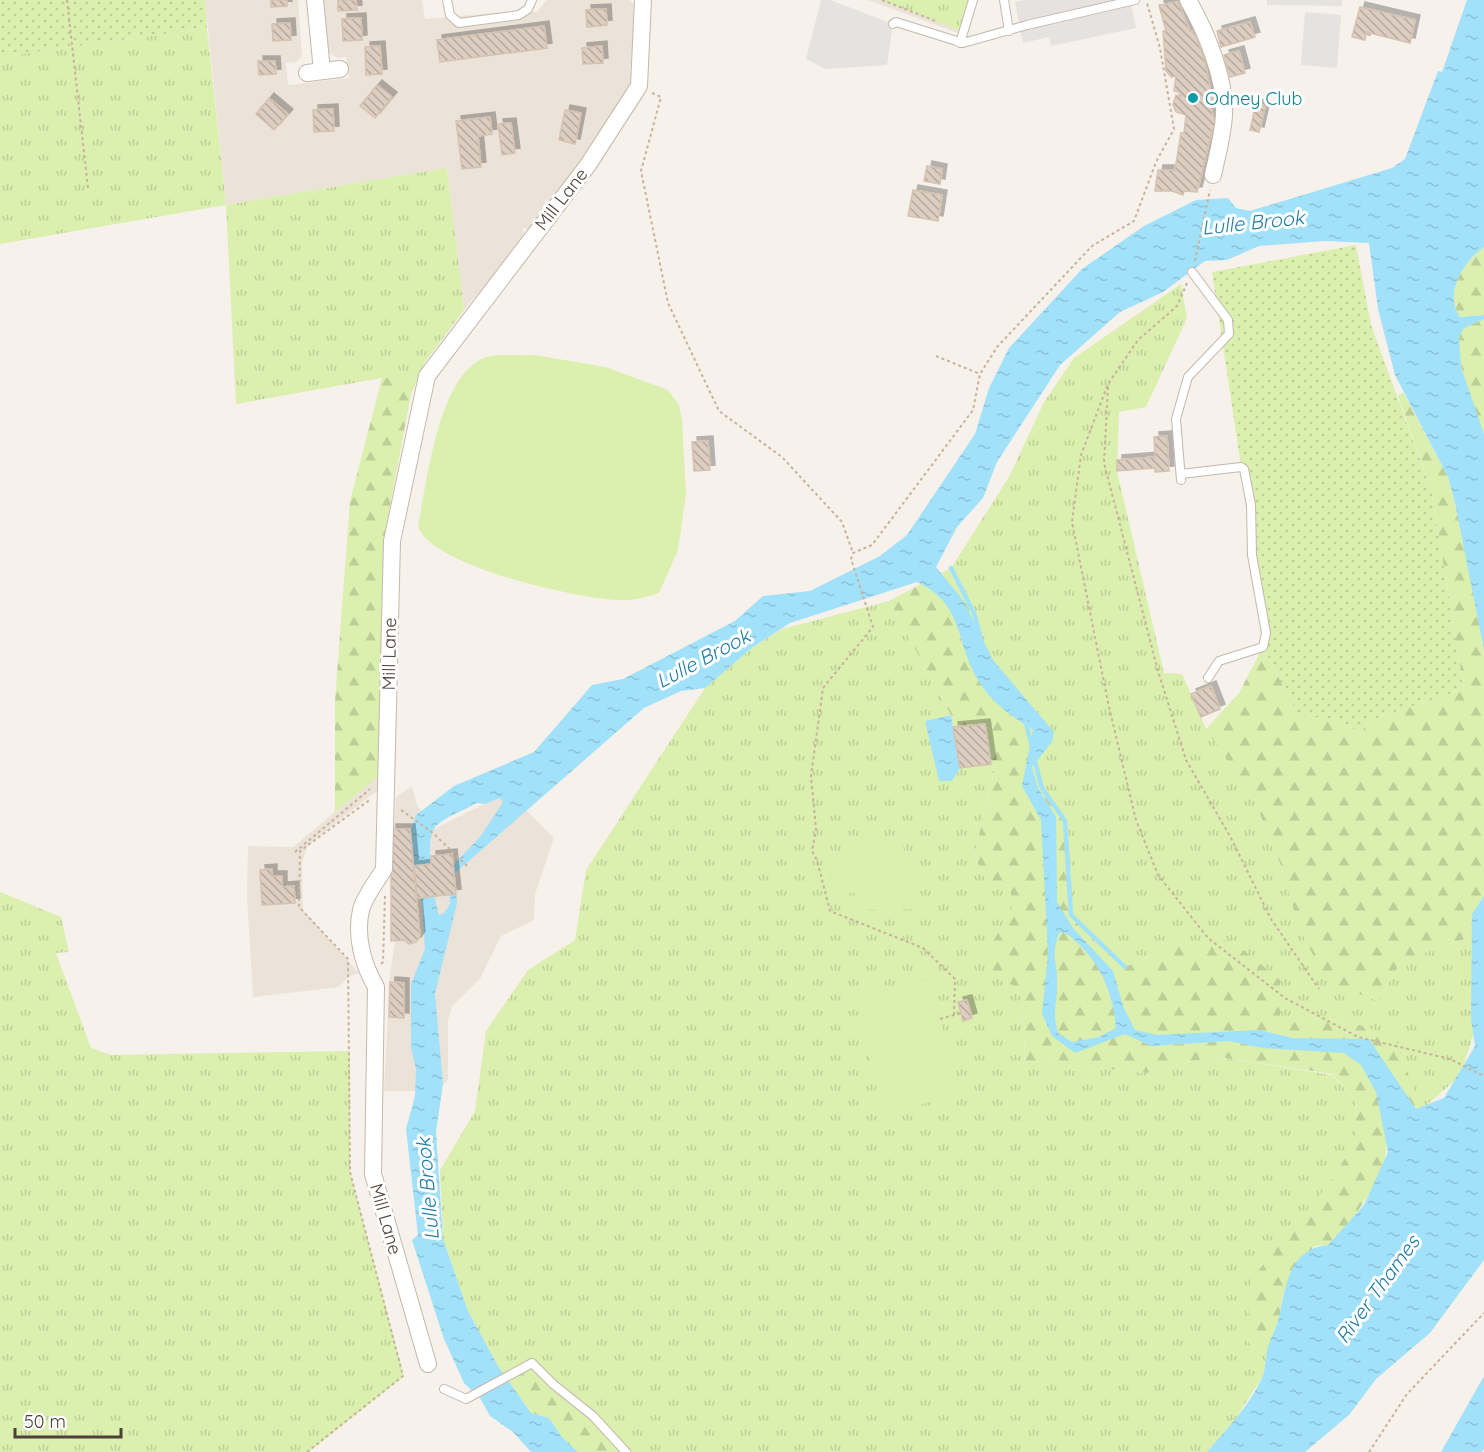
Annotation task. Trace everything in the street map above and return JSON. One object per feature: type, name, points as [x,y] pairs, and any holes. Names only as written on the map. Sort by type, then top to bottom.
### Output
[{"type":"street","points":[[315,0],[315,72],[340,69]]},
{"type":"street","points":[[639,86],[643,0]]},
{"type":"street","points":[[1188,0],[1203,26],[1218,72],[1224,114],[1213,175]]},
{"type":"street","name":"Mill Lane","points":[[428,1364],[373,1174],[376,987],[368,974],[361,949],[361,909],[384,869],[392,541],[427,376],[588,165],[639,86]]},
{"type":"lane","points":[[447,0],[450,15],[459,22],[519,15],[528,9],[532,0]]},
{"type":"lane","points":[[960,42],[973,0]]},
{"type":"lane","points":[[1004,0],[1009,31]]},
{"type":"lane","points":[[892,24],[896,22],[960,42],[1137,0]]},
{"type":"lane","points":[[1193,268],[1228,320],[1228,334],[1188,377],[1176,419],[1181,477],[1241,467],[1244,469],[1251,505],[1252,555],[1266,633],[1263,647],[1219,661],[1208,678]]},
{"type":"lane","points":[[444,1389],[466,1399],[532,1363],[553,1384],[593,1416],[626,1452]]},
{"type":"path","points":[[67,0],[88,188]]},
{"type":"path","points":[[882,0],[964,32]]},
{"type":"path","points":[[853,553],[873,545],[973,410],[980,374],[997,347],[1092,246],[1134,221],[1156,162],[1174,129],[1160,48],[1149,3],[1137,0]]},
{"type":"path","points":[[639,86],[661,97],[641,171],[668,303],[718,411],[782,457],[842,522],[853,553],[851,559],[873,627],[823,688],[811,777],[816,829],[812,851],[817,860],[830,911],[923,948],[955,979],[954,1015]]},
{"type":"path","points":[[1213,175],[1193,268],[1177,306],[1138,340],[1108,384],[1081,455],[1072,522],[1109,707],[1136,820],[1158,875],[1208,938],[1286,998],[1358,1037],[1450,1059],[1484,1076]]},
{"type":"path","points":[[936,356],[980,374]]},
{"type":"path","points":[[1108,384],[1104,463],[1158,671],[1186,760],[1231,838],[1271,919],[1319,989]]},
{"type":"path","points":[[295,852],[386,782]]},
{"type":"path","points":[[307,1452],[403,1376],[350,1172],[348,959],[299,908],[300,851],[386,782]]},
{"type":"path","points":[[409,815],[433,833],[467,866]]},
{"type":"path","points":[[368,974],[383,962],[386,910],[384,869]]},
{"type":"path","points":[[940,1019],[961,1013]]},
{"type":"path","points":[[1369,1452],[1407,1394],[1484,1313]]},
{"type":"shaded area","points":[[205,0],[298,0],[302,56],[296,62],[286,63],[288,85],[349,78],[346,57],[338,58],[326,51],[321,0],[422,0],[425,19],[516,11],[537,12],[547,0],[629,0],[637,6],[630,71],[634,76],[627,103],[532,232],[523,227],[524,241],[464,310],[447,168],[226,205]]},
{"type":"shaded area","points":[[821,0],[830,0],[893,24],[887,65],[825,69],[806,59]]},
{"type":"shaded area","points":[[868,0],[976,0],[966,36]]},
{"type":"shaded area","points":[[1025,0],[1130,0],[1136,28],[1051,46],[1049,37],[1023,43],[1015,2]]},
{"type":"shaded area","points":[[1267,0],[1342,0],[1342,6],[1267,5]]},
{"type":"shaded area","points":[[1305,12],[1341,15],[1337,68],[1301,65]]},
{"type":"shaded area","points":[[382,773],[382,787],[308,845],[302,862],[303,910],[359,973],[349,976],[339,987],[253,997],[247,897],[248,846],[293,847]]},
{"type":"shaded area","points":[[412,786],[417,805],[434,829],[508,792],[554,838],[535,894],[534,920],[501,936],[480,979],[452,1006],[448,1020],[448,1080],[436,1091],[384,1091],[390,975],[395,940],[392,862],[396,797]]},
{"type":"green space","points":[[0,0],[205,0],[207,28],[0,57]]},
{"type":"green space","points":[[882,0],[973,0],[964,32]]},
{"type":"green space","points":[[207,28],[226,205],[0,244],[0,57]]},
{"type":"green space","points":[[447,168],[464,310],[425,362],[419,376],[382,378],[236,404],[226,205]]},
{"type":"green space","points":[[1356,245],[1371,325],[1431,489],[1464,689],[1368,721],[1363,735],[1337,719],[1299,716],[1263,647],[1242,473],[1212,272]]},
{"type":"green space","points":[[1484,247],[1484,315],[1460,317],[1455,308],[1454,298],[1458,278],[1469,260]]},
{"type":"green space","points":[[1181,284],[1187,318],[1146,407],[1119,412],[1117,471],[1164,673],[1182,674],[1206,729],[1255,802],[1284,873],[1298,926],[1378,1001],[1402,960],[1480,934],[1474,1033],[1460,1076],[1421,1110],[1349,1022],[1279,1017],[1184,943],[1125,967],[1071,915],[1065,821],[1042,788],[1019,694],[989,666],[974,613],[951,568],[1009,477],[1044,402],[1074,358]]},
{"type":"green space","points":[[1484,319],[1484,434],[1461,365],[1459,338],[1463,329]]},
{"type":"green space","points":[[535,355],[605,367],[668,390],[679,405],[682,420],[686,494],[678,550],[659,593],[630,600],[619,600],[573,594],[508,578],[476,567],[449,554],[428,541],[418,526],[437,433],[445,408],[456,386],[468,369],[489,356]]},
{"type":"green space","points":[[419,376],[411,394],[385,532],[382,773],[335,812],[335,701],[350,501],[382,378]]},
{"type":"green space","points":[[1403,392],[1448,477],[1464,540],[1484,650],[1484,911],[1480,934],[1402,960],[1378,1001],[1327,982],[1298,926],[1284,873],[1255,802],[1206,729],[1239,693],[1263,647],[1299,716],[1337,719],[1363,735],[1368,721],[1464,689],[1431,489],[1398,396]]},
{"type":"green space","points":[[951,568],[974,613],[989,666],[1019,694],[1042,788],[1065,821],[1071,915],[1125,967],[1184,943],[1231,940],[1280,980],[1280,1017],[1349,1022],[1395,1036],[1421,1110],[1386,1139],[1386,1152],[1382,1167],[1368,1196],[1348,1224],[1328,1245],[1314,1246],[1283,1294],[1279,1319],[1268,1348],[1248,1346],[1250,1281],[1327,1186],[1357,1140],[1355,1099],[1332,1074],[1213,1056],[1147,1073],[1026,1061],[1020,990],[992,972],[991,945],[1012,909],[1010,887],[986,879],[974,856],[996,764],[991,764],[985,724],[953,727],[951,715],[889,601]]},
{"type":"green space","points":[[889,601],[951,715],[925,722],[952,781],[960,768],[996,763],[974,856],[986,879],[1010,887],[1012,909],[991,945],[1020,990],[1026,1061],[1147,1073],[1213,1056],[1332,1075],[1355,1099],[1357,1140],[1327,1186],[1249,1346],[1268,1348],[1263,1376],[1235,1420],[1207,1452],[632,1452],[569,1392],[521,1358],[498,1366],[468,1311],[443,1239],[440,1170],[475,1111],[486,1031],[528,970],[575,940],[586,870],[705,688],[753,647],[782,629]]},
{"type":"green space","points":[[844,842],[903,842],[904,851],[915,851],[915,909],[856,910],[855,893],[831,893],[831,854],[844,854]]},
{"type":"green space","points":[[0,892],[61,917],[69,952],[56,953],[91,1048],[111,1055],[350,1051],[350,1172],[404,1376],[309,1452],[0,1452]]},
{"type":"green space","points":[[930,979],[960,1094],[885,1114],[855,998]]},
{"type":"green space","points":[[521,1358],[569,1392],[631,1452],[578,1452],[562,1437],[549,1418],[531,1413],[498,1366]]},
{"type":"water","points":[[1467,0],[1484,0],[1484,247],[1469,260],[1463,269],[1458,278],[1454,298],[1455,308],[1460,317],[1484,315],[1484,319],[1464,328],[1459,337],[1461,367],[1484,434],[1484,650],[1448,477],[1395,375],[1378,309],[1369,243],[1325,241],[1259,246],[1227,260],[1205,261],[1163,292],[1120,312],[1060,365],[997,462],[983,498],[957,527],[936,567],[963,600],[993,660],[1054,732],[1052,742],[1032,767],[1038,788],[1056,817],[1057,902],[1073,928],[1113,971],[1123,1006],[1135,1030],[1157,1035],[1259,1030],[1293,1038],[1369,1039],[1416,1109],[1444,1098],[1475,1046],[1471,1019],[1472,914],[1484,896],[1484,1260],[1430,1333],[1376,1379],[1349,1415],[1305,1452],[1207,1452],[1244,1408],[1262,1378],[1268,1347],[1278,1321],[1291,1270],[1305,1253],[1328,1245],[1364,1205],[1388,1152],[1376,1092],[1361,1065],[1344,1053],[1262,1048],[1229,1041],[1151,1046],[1125,1034],[1075,1053],[1052,1036],[1042,1014],[1048,954],[1041,820],[1022,786],[1033,730],[1002,708],[983,688],[971,665],[951,612],[932,591],[917,582],[790,623],[753,647],[705,688],[681,691],[644,708],[454,874],[457,903],[435,994],[443,1084],[436,1132],[443,1239],[468,1311],[498,1366],[531,1413],[549,1418],[562,1437],[578,1452],[531,1452],[513,1432],[490,1416],[480,1398],[464,1383],[444,1339],[412,1240],[418,1235],[406,1129],[415,1096],[416,1069],[411,1047],[411,984],[425,949],[422,902],[408,837],[416,815],[454,786],[534,752],[592,685],[623,679],[735,621],[763,596],[810,591],[880,556],[907,535],[975,434],[989,388],[1009,348],[1082,269],[1144,226],[1196,200],[1228,198],[1236,208],[1250,211],[1392,168],[1405,159],[1438,71],[1442,72]],"holes":[[[500,798],[503,802],[480,837],[456,862],[448,876],[450,904],[444,913],[439,915],[431,869],[432,833],[440,822],[450,816],[477,803],[485,804]],[[1064,932],[1086,951],[1107,987],[1116,1028],[1099,1037],[1072,1042],[1058,1033],[1055,1014],[1057,992],[1055,955],[1059,933]]]},
{"type":"water","points":[[951,715],[960,768],[952,781],[939,781],[925,721]]},
{"type":"water","points":[[1484,1376],[1484,1449],[1482,1452],[1441,1452]]},
{"type":"building","points":[[271,0],[287,0],[287,6],[271,7]]},
{"type":"building","points":[[338,0],[356,0],[357,10],[338,11]]},
{"type":"building","name":"Odney Club","points":[[1178,2],[1190,31],[1195,32],[1205,62],[1212,99],[1209,101],[1216,126],[1212,130],[1197,192],[1184,191],[1183,195],[1172,191],[1155,191],[1158,170],[1175,170],[1181,133],[1184,133],[1186,115],[1176,112],[1173,105],[1176,95],[1180,97],[1179,92],[1174,91],[1176,76],[1171,77],[1166,71],[1163,31],[1166,31],[1159,5]]},
{"type":"building","points":[[1360,7],[1415,20],[1410,43],[1366,32],[1365,40],[1352,37]]},
{"type":"building","points":[[606,9],[607,25],[587,27],[586,10]]},
{"type":"building","points":[[361,18],[362,40],[343,41],[342,19]]},
{"type":"building","points":[[1250,22],[1255,37],[1221,47],[1217,31]]},
{"type":"building","points":[[290,23],[291,40],[273,41],[272,24]]},
{"type":"building","points":[[544,26],[547,48],[440,62],[437,40]]},
{"type":"building","points":[[380,46],[382,74],[366,75],[365,47]]},
{"type":"building","points":[[602,46],[603,63],[583,64],[582,48]]},
{"type":"building","points":[[1239,51],[1245,73],[1230,77],[1224,55]]},
{"type":"building","points":[[258,61],[275,61],[276,74],[259,75]]},
{"type":"building","points":[[377,85],[392,97],[375,118],[360,106]]},
{"type":"building","points":[[269,98],[288,114],[274,130],[256,114]]},
{"type":"building","points":[[1256,104],[1265,106],[1259,132],[1250,130]]},
{"type":"building","points":[[333,109],[334,131],[314,132],[313,110]]},
{"type":"building","points":[[565,110],[581,113],[575,144],[559,140]]},
{"type":"building","points":[[490,117],[492,134],[478,136],[481,167],[462,169],[456,121]]},
{"type":"building","points":[[511,123],[515,153],[502,155],[498,124]]},
{"type":"building","points":[[927,166],[942,169],[940,184],[924,181]]},
{"type":"building","points":[[913,190],[942,195],[938,221],[908,216]]},
{"type":"building","points":[[1167,436],[1169,471],[1155,472],[1155,468],[1117,471],[1117,460],[1155,457],[1154,437]]},
{"type":"building","points":[[708,441],[710,470],[694,471],[692,442]]},
{"type":"building","points":[[1211,686],[1220,709],[1201,717],[1191,694]]},
{"type":"building","points":[[985,724],[991,764],[960,768],[953,727]]},
{"type":"building","points":[[391,829],[410,829],[420,936],[416,942],[409,944],[404,940],[391,941]]},
{"type":"building","points":[[452,854],[456,894],[417,898],[414,866],[431,864],[431,856]]},
{"type":"building","points":[[272,869],[272,876],[282,876],[282,887],[294,886],[295,903],[262,905],[260,870]]},
{"type":"building","points":[[390,982],[404,983],[404,1018],[389,1017]]},
{"type":"building","points":[[967,1000],[972,1018],[963,1021],[958,1002]]},
{"type":"waterway","points":[[951,568],[974,613],[981,639]]},
{"type":"waterway","points":[[1025,720],[1032,746]]},
{"type":"waterway","points":[[1034,758],[1042,788],[1065,821],[1071,915],[1125,967]]},
{"type":"place","name":"Odney Club","points":[[1193,98]]},
{"type":"water label","name":"Lulle Brook","points":[[1253,222]]},
{"type":"water label","name":"Lulle Brook","points":[[703,658]]},
{"type":"water label","name":"Lulle Brook","points":[[427,1189]]},
{"type":"water label","name":"River Thames","points":[[1377,1289]]}]
